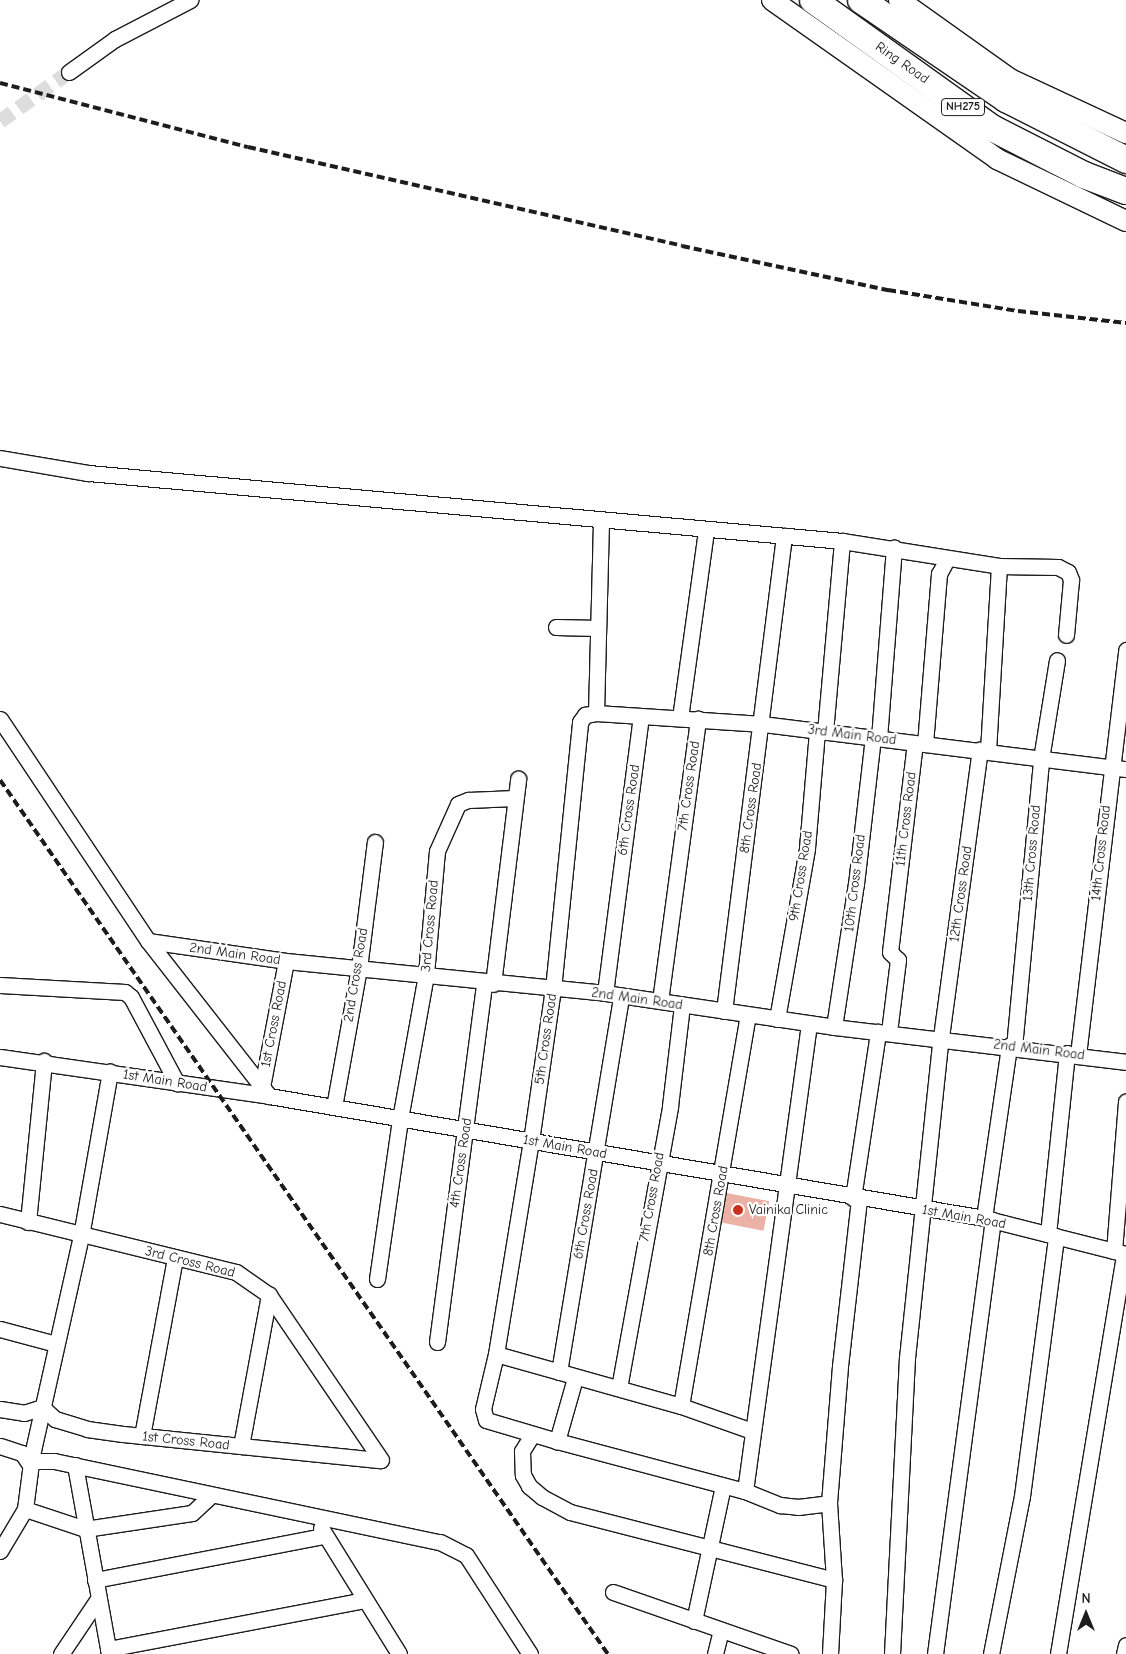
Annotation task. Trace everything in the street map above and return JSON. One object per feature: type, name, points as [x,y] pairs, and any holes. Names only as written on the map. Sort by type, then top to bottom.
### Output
[{"type":"highway","name":"Ring Road","points":[[813,0],[992,128],[1084,175],[1126,191]]},
{"type":"highway","name":"Ring Road","points":[[862,0],[1006,99],[1126,160]]},
{"type":"street","points":[[69,72],[114,39],[190,0]]},
{"type":"street","points":[[772,0],[997,158],[1126,221]]},
{"type":"street","points":[[899,0],[1010,79],[1126,133]]},
{"type":"street","points":[[0,458],[88,473],[279,488],[601,521],[842,541],[999,566],[1058,568],[1068,572],[1072,580],[1066,635]]},
{"type":"street","points":[[596,713],[601,521]]},
{"type":"street","points":[[680,718],[706,530]]},
{"type":"street","name":"8th Cross Road","points":[[724,1011],[763,724],[784,536]]},
{"type":"street","name":"9th Cross Road","points":[[777,1019],[807,848],[832,652],[842,541]]},
{"type":"street","name":"10th Cross Road","points":[[834,1027],[876,738],[894,548]]},
{"type":"street","name":"11th Cross Road","points":[[883,1032],[898,960],[890,952],[920,744],[939,574],[947,559]]},
{"type":"street","name":"12th Cross Road","points":[[892,1654],[903,1424],[922,1209],[941,1038],[984,750],[993,665],[999,566]]},
{"type":"street","points":[[556,627],[598,628]]},
{"type":"street","name":"14th Cross Road","points":[[990,1654],[1022,1496],[1072,1054],[1126,650]]},
{"type":"street","name":"13th Cross Road","points":[[935,1654],[988,1219],[1012,1047],[1041,759],[1056,660]]},
{"type":"street","name":"3rd Main Road","points":[[596,713],[763,724],[1126,769]]},
{"type":"street","name":"5th Cross Road","points":[[532,1435],[486,1420],[483,1409],[496,1354],[532,1140],[552,989],[580,722],[585,715],[596,713]]},
{"type":"street","name":"6th Cross Road","points":[[605,993],[641,716]]},
{"type":"street","points":[[0,719],[148,941],[265,1091]]},
{"type":"street","name":"7th Cross Road","points":[[660,1001],[698,719]]},
{"type":"street","name":"4th Cross Road","points":[[437,1342],[465,1130],[489,983],[518,779]]},
{"type":"street","name":"3rd Cross Road","points":[[377,1278],[400,1119],[426,974],[437,851],[458,804],[468,800],[515,798]]},
{"type":"street","name":"2nd Cross Road","points":[[334,1107],[359,968],[375,842]]},
{"type":"street","name":"2nd Main Road","points":[[148,941],[286,961],[426,974],[489,983],[605,993],[808,1024],[941,1038],[1126,1062]]},
{"type":"street","name":"1st Cross Road","points":[[265,1091],[286,961]]},
{"type":"street","points":[[0,985],[125,992],[131,997],[177,1083]]},
{"type":"street","name":"6th Cross Road","points":[[559,1372],[597,1153],[621,996]]},
{"type":"street","name":"7th Cross Road","points":[[618,1388],[670,1106],[682,1005]]},
{"type":"street","name":"8th Cross Road","points":[[681,1406],[723,1174],[748,1015]]},
{"type":"street","points":[[745,1491],[808,1024]]},
{"type":"street","points":[[830,1654],[834,1580],[829,1503],[840,1366],[856,1198],[883,1032]]},
{"type":"street","name":"1st Main Road","points":[[0,1057],[44,1061],[177,1083],[265,1091],[334,1107],[400,1119],[532,1140],[785,1186],[988,1219],[1121,1253]]},
{"type":"street","points":[[28,1222],[44,1061]]},
{"type":"street","points":[[1,1547],[25,1509],[31,1460],[81,1236],[110,1072]]},
{"type":"street","points":[[1058,1654],[1121,1253],[1126,1101]]},
{"type":"street","name":"3rd Cross Road","points":[[0,1214],[81,1236],[236,1272],[269,1295],[381,1460]]},
{"type":"street","points":[[142,1436],[175,1258]]},
{"type":"street","points":[[241,1446],[269,1295]]},
{"type":"street","points":[[0,1329],[56,1344]]},
{"type":"street","points":[[496,1354],[575,1378],[681,1406],[752,1430]]},
{"type":"street","points":[[557,1441],[575,1378]]},
{"type":"street","points":[[0,1409],[24,1413],[41,1410]]},
{"type":"street","name":"1st Cross Road","points":[[41,1410],[55,1419],[79,1427],[142,1436],[381,1460]]},
{"type":"street","points":[[829,1503],[798,1507],[780,1505],[745,1491],[532,1435],[522,1451],[520,1463],[529,1486],[542,1498],[570,1512],[834,1580]]},
{"type":"street","points":[[0,1446],[22,1453],[31,1460],[75,1465],[210,1496],[405,1533],[440,1542],[466,1555],[530,1654]]},
{"type":"street","points":[[75,1465],[108,1652],[366,1600]]},
{"type":"street","points":[[694,1621],[723,1486]]},
{"type":"street","points":[[25,1509],[85,1529],[192,1513],[210,1496]]},
{"type":"street","points":[[316,1517],[324,1536],[399,1654]]},
{"type":"street","points":[[95,1580],[324,1536]]},
{"type":"street","points":[[613,1592],[785,1653]]},
{"type":"street","points":[[61,1654],[98,1599]]},
{"type":"street","points":[[715,1654],[722,1630]]},
{"type":"street","points":[[1124,1654],[1126,1645]]},
{"type":"building","points":[[727,1193],[769,1201],[763,1231],[721,1222]]},
{"type":"tunnel","points":[[0,121],[69,72]]},
{"type":"railway","points":[[0,83],[248,147],[682,246],[888,290],[1018,311],[1126,323]]},
{"type":"railway","points":[[0,780],[608,1654]]},
{"type":"place","name":"Vainika Clinic","points":[[738,1210]]}]
